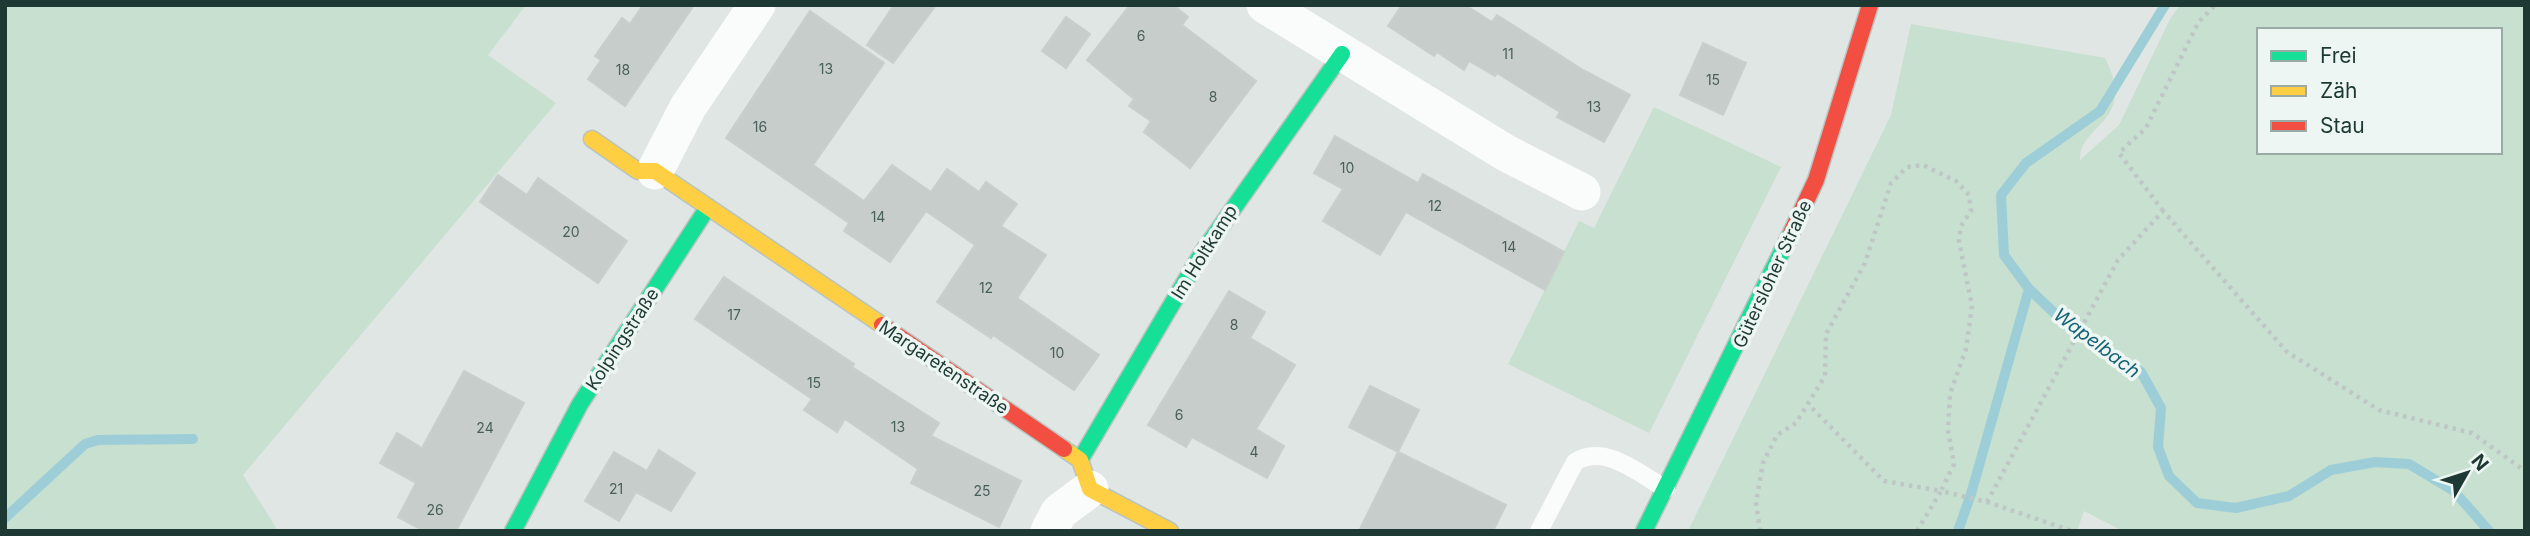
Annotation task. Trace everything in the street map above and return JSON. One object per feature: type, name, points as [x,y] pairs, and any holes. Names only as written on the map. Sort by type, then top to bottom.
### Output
[{"type":"street","points":[[655,170],[688,107],[757,5]]},
{"type":"street","points":[[1265,5],[1506,153],[1582,192]]},
{"type":"street","name":"Gütersloher Straße","points":[[1644,531],[1816,180],[1870,5]]},
{"type":"street","name":"Im Holtkamp","points":[[1085,474],[1202,253],[1342,54]]},
{"type":"street","points":[[593,139],[638,171],[655,170],[708,207]]},
{"type":"street","name":"Margaretenstraße","points":[[708,207],[1085,474],[1170,531]]},
{"type":"street","name":"Kolpingstraße","points":[[513,531],[580,404],[708,207]]},
{"type":"street","points":[[1049,531],[1085,474]]},
{"type":"lane","points":[[1539,531],[1575,462],[1586,456],[1604,454],[1666,489]]},
{"type":"path","points":[[2215,5],[2198,23],[2146,128],[2119,153],[2164,211],[2287,352],[2379,410],[2472,433],[2525,471]]},
{"type":"path","points":[[1760,531],[1756,502],[1763,463],[1777,435],[1796,423],[1825,376],[1826,334],[1865,263],[1891,183],[1907,167],[1923,165],[1956,181],[1969,195],[1971,211],[1961,226],[1959,241],[1972,306],[1966,349],[1950,394],[1948,430],[1954,464],[1917,531]]},
{"type":"path","points":[[1987,502],[2118,260],[2164,211]]},
{"type":"path","points":[[1809,405],[1884,481],[1955,493],[2072,531]]},
{"type":"green space","points":[[5,5],[526,5],[488,55],[556,103],[243,475],[278,531],[5,531]]},
{"type":"green space","points":[[2180,5],[2525,5],[2525,531],[2123,531],[2084,511],[2077,531],[1688,531],[1891,115],[1911,24],[2105,58],[2113,80],[2115,96],[2111,109],[2082,148],[2080,160],[2119,125],[2170,19]]},
{"type":"green space","points":[[1654,107],[1781,167],[1649,433],[1508,364],[1579,221],[1594,228]]},
{"type":"building","points":[[643,5],[694,5],[625,106],[588,79],[601,60],[595,56],[622,18],[630,24]]},
{"type":"building","points":[[894,5],[936,5],[893,63],[867,45]]},
{"type":"building","points":[[1130,5],[1173,5],[1188,17],[1182,25],[1256,81],[1190,168],[1144,132],[1151,121],[1129,106],[1134,99],[1087,60]]},
{"type":"building","points":[[1402,5],[1465,5],[1492,22],[1497,15],[1583,70],[1630,95],[1604,142],[1557,117],[1560,112],[1497,73],[1495,76],[1469,61],[1464,70],[1437,52],[1434,56],[1388,26]]},
{"type":"building","points":[[810,11],[884,63],[813,165],[864,201],[892,165],[931,192],[947,169],[979,192],[986,182],[1017,204],[1001,226],[1046,255],[1017,298],[1099,355],[1074,390],[993,335],[991,338],[937,302],[975,245],[926,211],[890,262],[844,231],[849,223],[726,138]]},
{"type":"building","points":[[1066,17],[1090,34],[1066,68],[1042,51]]},
{"type":"building","points":[[1703,43],[1746,63],[1723,115],[1680,95]]},
{"type":"building","points":[[1335,136],[1418,183],[1423,174],[1564,252],[1545,290],[1406,212],[1380,255],[1323,221],[1343,189],[1314,173]]},
{"type":"building","points":[[498,175],[527,195],[538,178],[627,241],[598,283],[480,202]]},
{"type":"building","points":[[724,277],[854,364],[852,367],[939,423],[931,436],[1021,481],[999,527],[911,483],[918,469],[845,419],[837,432],[804,410],[812,399],[695,319]]},
{"type":"building","points":[[1229,291],[1265,312],[1250,338],[1295,365],[1256,429],[1284,446],[1267,478],[1192,437],[1186,447],[1148,425]]},
{"type":"building","points":[[464,371],[524,403],[456,531],[424,531],[398,517],[416,483],[380,463],[397,433],[422,448]]},
{"type":"building","points":[[1370,386],[1419,410],[1398,452],[1349,427]]},
{"type":"building","points":[[659,450],[695,473],[671,511],[636,492],[619,521],[585,501],[614,452],[647,471]]},
{"type":"building","points":[[1398,452],[1506,505],[1493,531],[1359,531]]},
{"type":"waterway","name":"Wapelbach","points":[[2165,5],[2100,111],[2026,163],[2001,195],[2004,255],[2029,289],[2067,325],[2141,372],[2161,408],[2158,447],[2169,476],[2197,503],[2236,508],[2289,496],[2331,470],[2375,462],[2409,464],[2454,491],[2489,531]]},
{"type":"waterway","points":[[1958,531],[2029,289]]},
{"type":"waterway","points":[[5,518],[85,444],[98,440],[193,439]]},
{"type":"traffic: fast","points":[[1080,460],[1202,253],[1342,54]]},
{"type":"traffic: fast","points":[[513,531],[580,404],[708,207]]},
{"type":"traffic: fast","points":[[1644,531],[1792,231]]},
{"type":"traffic: slow","points":[[592,139],[638,171],[655,171],[882,325]]},
{"type":"traffic: slow","points":[[1064,449],[1080,460],[1090,489],[1170,531]]},
{"type":"traffic: jam","points":[[1792,231],[1816,180],[1870,5]]},
{"type":"traffic: jam","points":[[882,325],[1064,449]]}]
